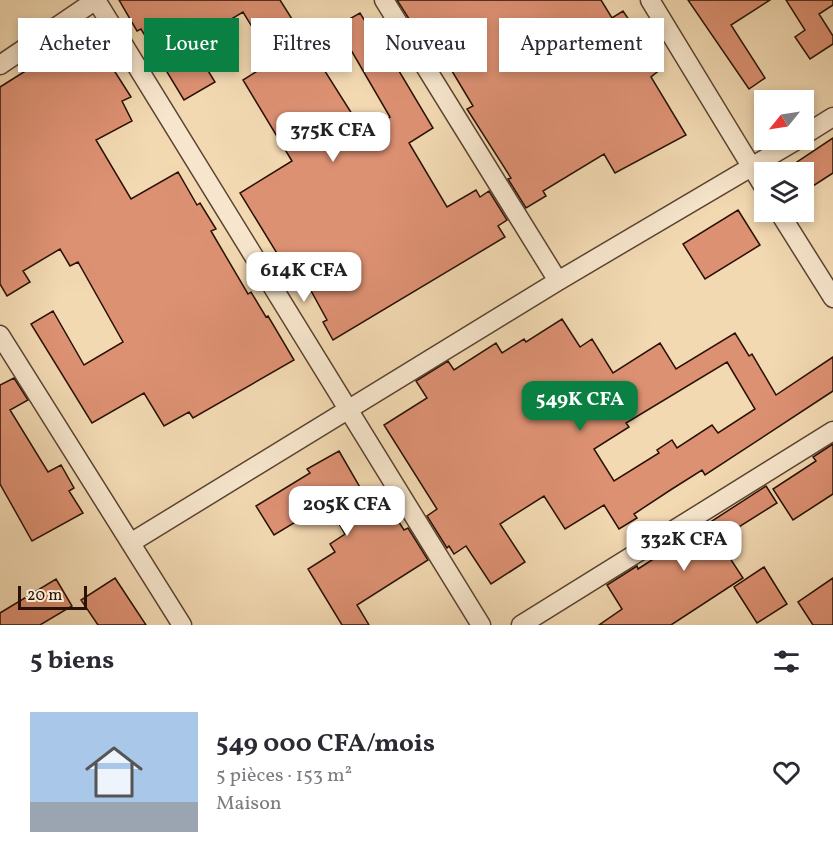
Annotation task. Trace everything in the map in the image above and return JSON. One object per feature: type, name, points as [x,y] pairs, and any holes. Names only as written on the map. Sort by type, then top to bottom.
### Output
[{"type":"street","points":[[0,65],[96,0],[482,625]]},
{"type":"street","points":[[384,0],[558,281]]},
{"type":"street","points":[[650,0],[754,172]]},
{"type":"street","points":[[814,129],[833,117]]},
{"type":"street","points":[[132,542],[558,281],[780,150]]},
{"type":"street","points":[[785,222],[833,298]]},
{"type":"street","points":[[0,336],[132,542],[182,625]]},
{"type":"street","points":[[521,625],[833,431]]},
{"type":"building","points":[[119,0],[280,0],[291,18],[251,18],[251,25],[243,12],[233,18],[144,18],[144,34],[141,29],[137,31],[132,18],[129,18]]},
{"type":"building","points":[[397,0],[601,0],[612,18],[499,18],[499,72],[657,72],[651,77],[686,135],[615,173],[604,154],[543,191],[546,196],[526,208],[508,179],[511,178],[467,109],[473,106],[453,72],[487,72],[487,18],[408,18]]},
{"type":"building","points":[[688,0],[770,0],[731,25],[765,78],[749,89]]},
{"type":"building","points":[[786,0],[833,0],[833,5],[819,14],[833,36],[833,44],[810,59],[795,37],[805,30]]},
{"type":"building","points":[[623,11],[628,18],[612,18]]},
{"type":"building","points":[[360,13],[364,19],[364,72],[400,72],[433,128],[409,143],[447,207],[476,190],[480,197],[489,191],[507,220],[498,226],[505,237],[333,340],[323,322],[327,320],[310,289],[302,294],[240,193],[292,161],[243,80],[256,72],[325,72],[364,133],[390,117],[352,52],[351,18]]},
{"type":"building","points":[[24,72],[115,72],[131,97],[122,101],[132,121],[96,140],[131,199],[178,172],[197,205],[200,203],[216,229],[211,231],[248,294],[251,292],[266,317],[268,316],[294,360],[193,418],[189,412],[164,426],[144,393],[92,423],[31,324],[53,311],[84,365],[123,342],[78,262],[70,266],[60,249],[23,271],[30,282],[7,296],[0,284],[0,87]]},
{"type":"building","points":[[167,72],[209,72],[215,82],[184,100]]},
{"type":"building","points":[[833,138],[833,173],[814,185],[814,162],[797,162]]},
{"type":"building","points":[[738,210],[760,245],[705,279],[683,244]]},
{"type":"building","points":[[562,319],[580,347],[592,339],[613,373],[660,343],[676,369],[735,333],[749,356],[752,354],[776,395],[833,357],[833,391],[705,475],[702,470],[672,489],[634,514],[637,518],[619,529],[604,505],[565,529],[544,496],[500,524],[525,562],[491,584],[466,546],[454,554],[449,546],[447,548],[427,516],[437,509],[384,425],[427,398],[416,381],[448,361],[454,370],[496,343],[502,353],[524,339],[526,342]],"holes":[[[727,362],[755,409],[718,433],[712,425],[677,448],[672,440],[657,450],[659,453],[614,481],[594,449],[629,427],[626,423]]]},
{"type":"building","points":[[14,378],[28,400],[10,410],[48,472],[61,465],[74,488],[69,491],[83,513],[32,541],[0,484],[0,385]]},
{"type":"building","points":[[833,444],[833,494],[793,520],[773,489],[816,461],[813,457]]},
{"type":"building","points":[[339,451],[376,515],[389,507],[404,530],[408,528],[428,560],[357,605],[369,625],[342,625],[308,569],[335,552],[330,544],[345,534],[327,503],[274,535],[256,506],[310,473],[307,469]]},
{"type":"building","points":[[766,486],[777,503],[718,540],[743,578],[671,625],[599,625],[622,609],[607,585],[637,566],[638,569]]},
{"type":"building","points":[[764,567],[787,604],[757,623],[734,587]]},
{"type":"building","points":[[115,578],[146,625],[98,625],[81,600]]},
{"type":"building","points":[[833,578],[833,625],[813,625],[798,602]]},
{"type":"building","points":[[56,579],[72,606],[40,625],[0,625],[0,613]]}]
